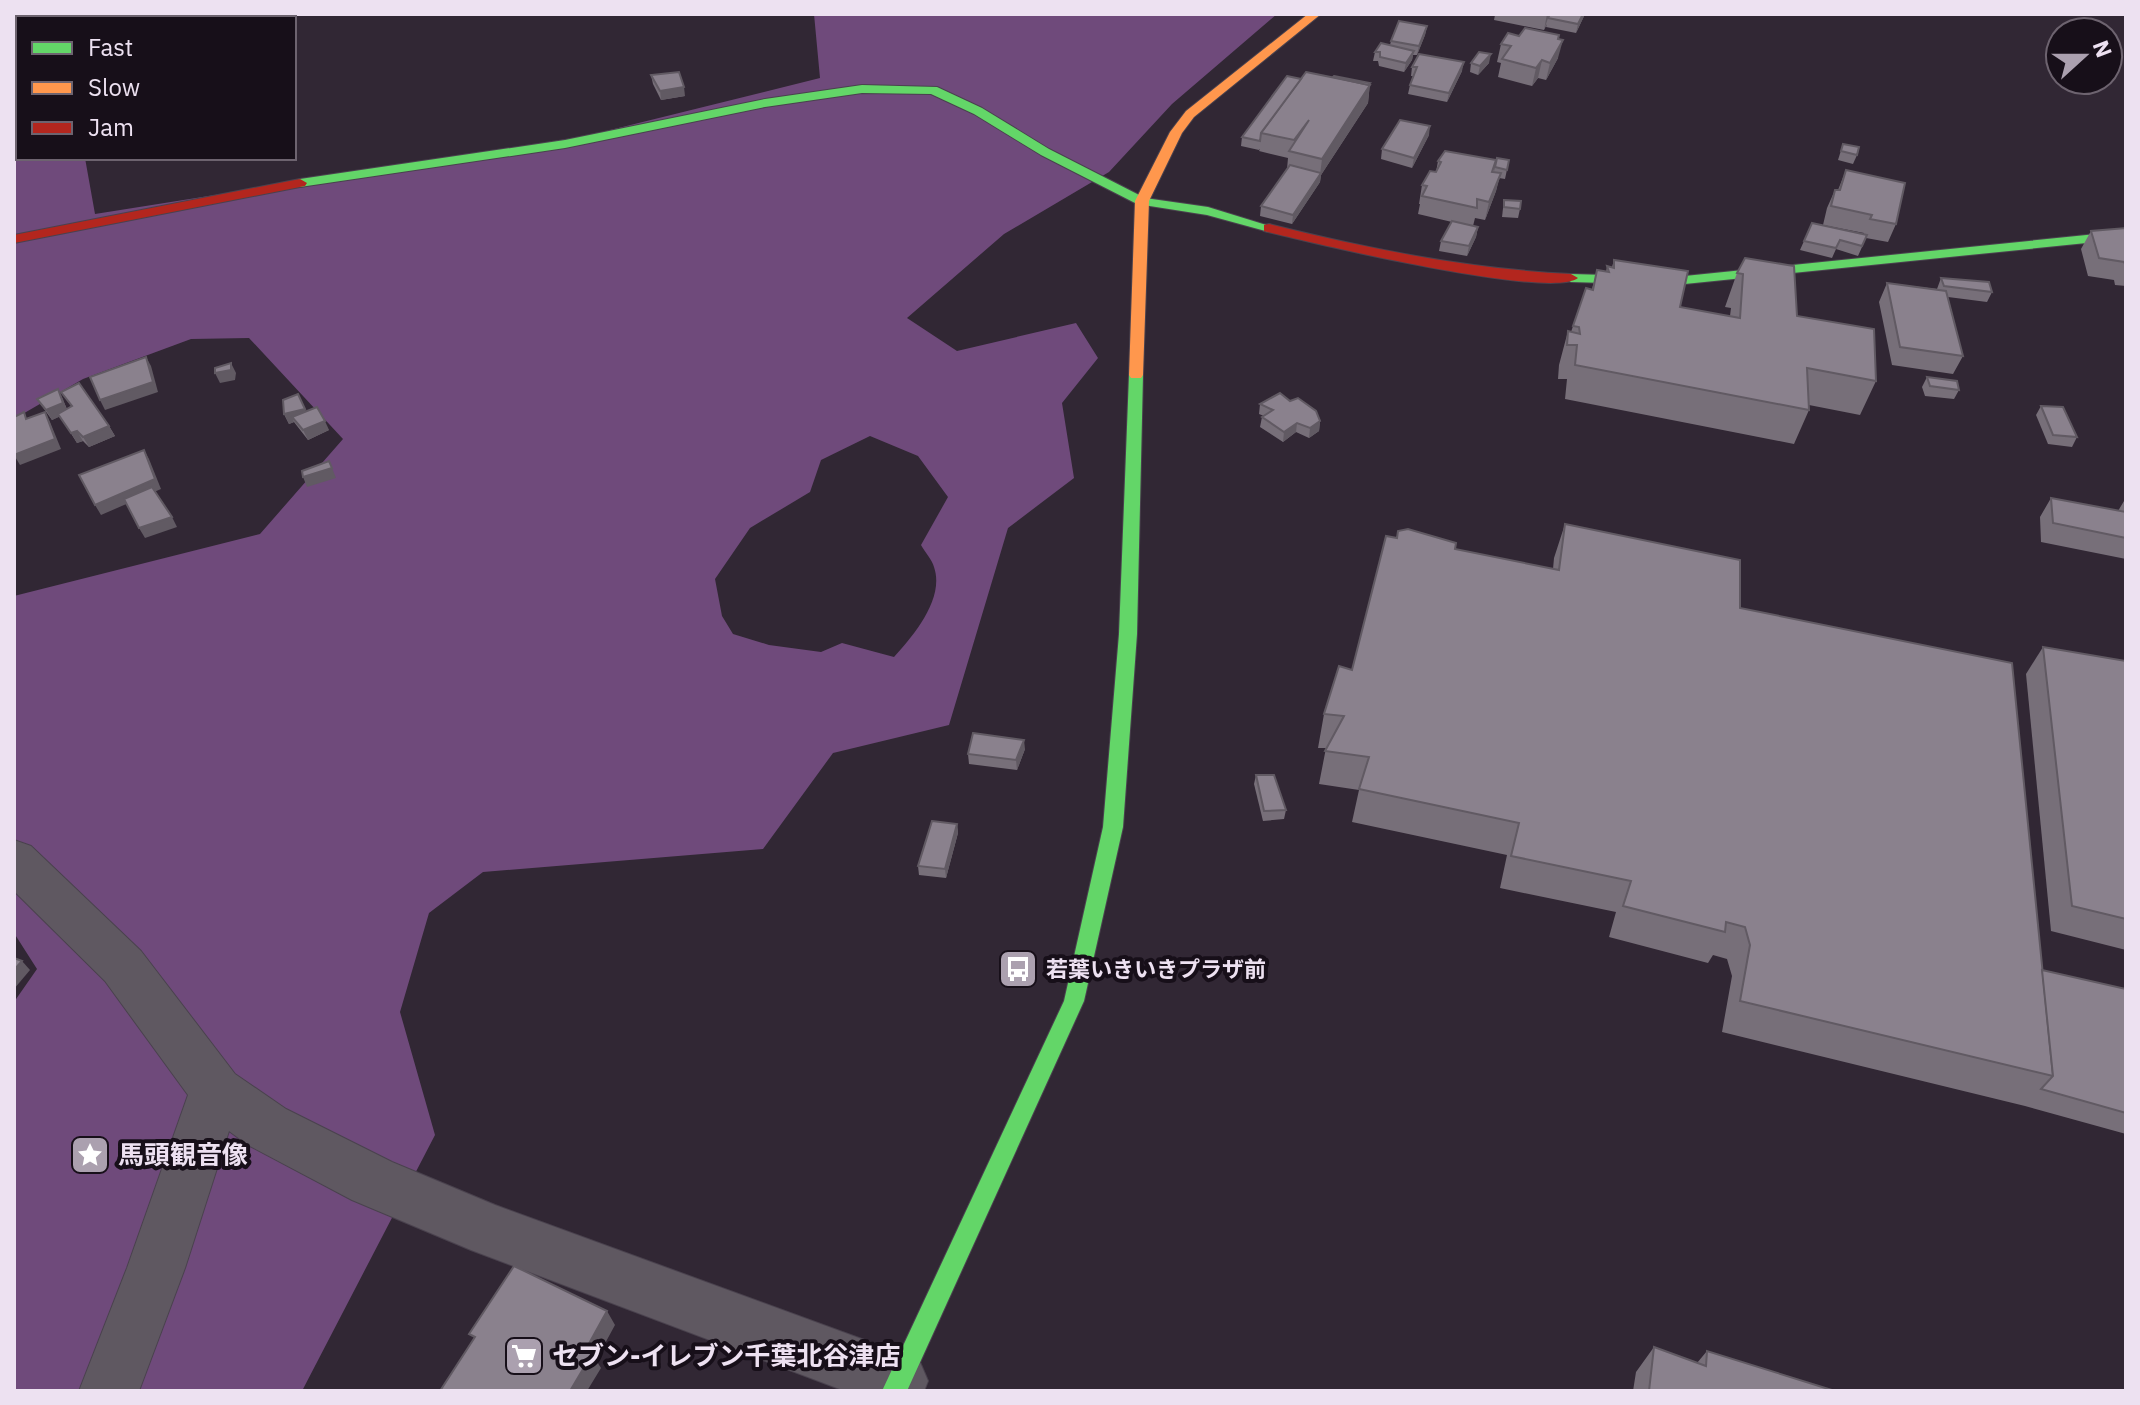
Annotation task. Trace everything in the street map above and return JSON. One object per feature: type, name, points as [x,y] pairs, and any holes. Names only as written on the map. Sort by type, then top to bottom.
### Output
[{"type":"street","points":[[14,860],[123,966],[216,1091],[267,1127],[372,1181],[491,1231],[896,1386],[1074,1001],[1113,827],[1128,634],[1142,201],[1176,132],[1190,114],[1315,14]]},
{"type":"street","points":[[14,239],[306,182],[481,158],[765,103],[862,89],[933,90],[978,111],[1045,152],[1142,201],[1208,211],[1321,242],[1431,265],[1507,276],[1675,281],[2126,235]]},
{"type":"street","points":[[109,1391],[156,1268],[216,1091]]},
{"type":"shaded area","points":[[14,14],[73,14],[16,16],[16,160],[85,160],[95,214],[586,136],[820,78],[814,14],[1277,14],[1172,104],[1109,172],[1004,234],[907,318],[957,351],[1076,323],[1098,358],[1062,403],[1074,478],[1008,528],[949,725],[833,753],[763,849],[483,872],[429,913],[400,1012],[435,1135],[302,1391],[14,1391],[14,1002],[37,969],[14,933],[14,596],[260,534],[343,439],[249,338],[191,339],[83,379],[14,419]],"holes":[[[870,436],[918,456],[948,497],[921,545],[933,564],[936,579],[931,604],[918,628],[894,657],[842,643],[821,652],[769,645],[733,634],[722,616],[715,579],[750,528],[810,492],[821,460]]]},
{"type":"building","points":[[1550,14],[1583,14],[1578,24],[1548,18]]},
{"type":"building","points":[[1399,21],[1427,26],[1419,46],[1391,41]]},
{"type":"building","points":[[1525,28],[1559,35],[1558,39],[1563,40],[1550,63],[1542,60],[1536,68],[1502,59],[1511,46],[1501,44],[1508,33],[1519,36]]},
{"type":"building","points":[[1381,43],[1414,51],[1406,63],[1380,57],[1380,52],[1375,52]]},
{"type":"building","points":[[1479,52],[1491,54],[1480,66],[1471,63]]},
{"type":"building","points":[[1419,54],[1464,62],[1449,93],[1410,85],[1417,67],[1412,67]]},
{"type":"building","points":[[679,72],[684,87],[660,91],[651,75]]},
{"type":"building","points":[[1306,72],[1370,85],[1322,159],[1289,151],[1309,120],[1294,140],[1261,133]]},
{"type":"building","points":[[1287,76],[1301,79],[1261,133],[1260,141],[1242,137]]},
{"type":"building","points":[[1334,76],[1370,83],[1368,85]]},
{"type":"building","points":[[1400,120],[1430,126],[1414,158],[1382,149]]},
{"type":"building","points":[[1843,144],[1859,147],[1857,155],[1841,151]]},
{"type":"building","points":[[1445,151],[1496,160],[1492,172],[1501,173],[1489,202],[1477,199],[1477,208],[1422,196],[1427,186],[1422,185],[1430,171],[1436,172],[1441,162],[1438,161]]},
{"type":"building","points":[[1497,158],[1509,160],[1507,170],[1495,167]]},
{"type":"building","points":[[1290,165],[1321,173],[1293,215],[1261,206]]},
{"type":"building","points":[[1846,170],[1905,183],[1896,224],[1831,206],[1835,190],[1840,190]]},
{"type":"building","points":[[1504,200],[1521,201],[1520,209],[1504,207]]},
{"type":"building","points":[[1452,221],[1478,227],[1469,246],[1441,241]]},
{"type":"building","points":[[1812,223],[1867,235],[1862,246],[1840,240],[1836,248],[1804,241]]},
{"type":"building","points":[[2126,228],[2126,266],[2124,262],[2099,258],[2091,231]]},
{"type":"building","points":[[1745,258],[1794,266],[1797,316],[1874,329],[1876,381],[1807,368],[1809,410],[1575,365],[1577,345],[1567,345],[1568,331],[1580,334],[1579,327],[1573,326],[1586,288],[1593,290],[1597,270],[1609,272],[1607,266],[1614,268],[1614,260],[1688,271],[1680,307],[1740,318],[1743,274],[1737,273]]},
{"type":"building","points":[[1941,278],[1989,282],[1992,292],[1944,286]]},
{"type":"building","points":[[1887,283],[1946,291],[1963,356],[1900,347]]},
{"type":"building","points":[[146,357],[153,382],[100,400],[90,377]]},
{"type":"building","points":[[231,363],[231,370],[215,373],[215,368]]},
{"type":"building","points":[[1927,377],[1957,381],[1959,390],[1930,386]]},
{"type":"building","points":[[79,383],[109,426],[83,437],[77,431],[71,433],[58,414],[72,406],[61,392]]},
{"type":"building","points":[[58,389],[63,403],[46,410],[37,399]]},
{"type":"building","points":[[1280,393],[1290,401],[1298,398],[1316,411],[1320,421],[1310,428],[1297,423],[1284,432],[1262,417],[1273,410],[1260,404]]},
{"type":"building","points":[[298,394],[305,409],[284,414],[283,400]]},
{"type":"building","points":[[2041,406],[2063,407],[2077,437],[2053,435]]},
{"type":"building","points":[[317,407],[325,421],[303,430],[292,417]]},
{"type":"building","points":[[24,412],[26,419],[45,412],[55,439],[14,455],[14,417]]},
{"type":"building","points":[[144,450],[155,479],[95,505],[79,475]]},
{"type":"building","points":[[329,461],[332,468],[303,477],[302,471]]},
{"type":"building","points":[[152,487],[172,517],[139,528],[124,499]]},
{"type":"building","points":[[2051,498],[2126,512],[2126,538],[2053,523]]},
{"type":"building","points":[[1565,524],[1740,560],[1740,608],[2012,663],[2053,1076],[1740,1001],[1750,945],[1745,927],[1726,922],[1725,932],[1623,906],[1631,881],[1511,856],[1519,823],[1359,789],[1369,757],[1325,751],[1344,716],[1324,714],[1339,666],[1352,670],[1386,536],[1397,538],[1398,531],[1408,529],[1456,543],[1455,549],[1559,570]]},
{"type":"building","points":[[2043,647],[2126,661],[2126,919],[2072,906]]},
{"type":"building","points":[[973,733],[1024,740],[1016,760],[968,754]]},
{"type":"building","points":[[1256,775],[1274,775],[1286,810],[1264,811]]},
{"type":"building","points":[[932,821],[957,824],[945,869],[918,866]]},
{"type":"building","points":[[14,958],[22,961],[14,970]]},
{"type":"building","points":[[2042,970],[2126,989],[2126,1113],[2041,1089],[2053,1076]]},
{"type":"building","points":[[514,1266],[607,1311],[586,1349],[592,1354],[570,1391],[440,1391],[475,1337],[469,1334]]},
{"type":"building","points":[[1654,1347],[1706,1366],[1707,1351],[1835,1391],[1649,1391]]},
{"type":"traffic: fast","points":[[300,183],[565,144],[765,103],[862,89],[933,90],[978,111],[1045,152],[1142,201],[1208,211],[1269,228]]},
{"type":"traffic: fast","points":[[1571,278],[1675,281],[2126,235]]},
{"type":"traffic: fast","points":[[894,1391],[1074,1001],[1113,827],[1128,634],[1136,375]]},
{"type":"traffic: slow","points":[[1136,375],[1142,201],[1176,132],[1190,114],[1315,14]]},
{"type":"traffic: jam","points":[[14,239],[300,183]]},
{"type":"traffic: jam","points":[[1269,228],[1418,262],[1494,273],[1571,278]]},
{"type":"place","name":"若葉いきいきプラザ前","points":[[1018,969]]},
{"type":"place","name":"馬頭観音像","points":[[90,1155]]},
{"type":"place","name":"セブン-イレブン千葉北谷津店","points":[[524,1356]]}]
